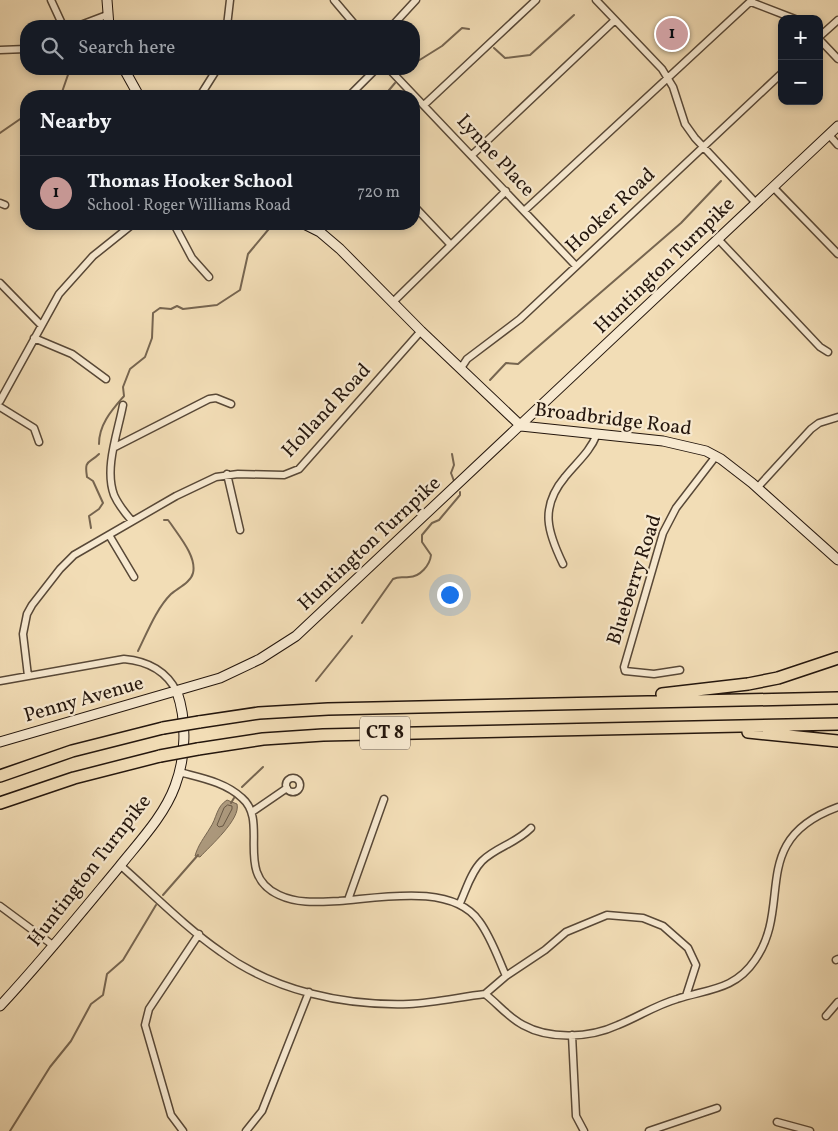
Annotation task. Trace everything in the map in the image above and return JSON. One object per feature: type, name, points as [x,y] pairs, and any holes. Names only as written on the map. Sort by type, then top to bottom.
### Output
[{"type":"highway","points":[[532,704],[576,698],[678,693],[748,684],[778,678],[838,658]]},
{"type":"highway","name":"CT 8","points":[[0,776],[72,750],[163,728],[259,713],[328,709],[838,698]]},
{"type":"highway","name":"CT 8","points":[[0,803],[74,778],[160,756],[243,742],[316,735],[838,724]]},
{"type":"highway","points":[[616,728],[733,731],[838,741]]},
{"type":"highway","points":[[0,810],[74,778]]},
{"type":"main road","points":[[107,0],[108,20]]},
{"type":"main road","points":[[127,75],[136,90]]},
{"type":"main road","name":"Huntington Turnpike","points":[[0,1006],[54,946],[165,808],[179,772],[183,739],[182,710],[177,692],[220,678],[248,665],[296,636],[838,126]]},
{"type":"main road","name":"Broadbridge Road","points":[[316,230],[340,248],[421,331],[521,426],[680,443],[716,456],[758,488],[838,560]]},
{"type":"main road","name":"Penny Avenue","points":[[0,742],[177,692]]},
{"type":"street","points":[[51,0],[60,20]]},
{"type":"street","points":[[229,20],[230,0]]},
{"type":"street","points":[[334,0],[351,20]]},
{"type":"street","points":[[398,20],[416,0]]},
{"type":"street","points":[[424,105],[536,0]]},
{"type":"street","points":[[596,0],[669,78],[685,124],[702,148],[756,203]]},
{"type":"street","points":[[524,211],[752,1],[785,15]]},
{"type":"street","points":[[94,20],[107,15]]},
{"type":"street","points":[[472,155],[615,20]]},
{"type":"street","points":[[823,34],[838,20]]},
{"type":"street","points":[[823,42],[838,59]]},
{"type":"street","points":[[0,50],[20,49]]},
{"type":"street","points":[[204,90],[212,75]]},
{"type":"street","points":[[355,90],[370,75]]},
{"type":"street","name":"Lynne Place","points":[[395,75],[409,90]]},
{"type":"street","name":"Hooker Road","points":[[461,368],[467,359],[520,319],[778,77]]},
{"type":"street","name":"Lynne Place","points":[[420,101],[576,266]]},
{"type":"street","points":[[829,135],[838,145]]},
{"type":"street","points":[[773,187],[838,254]]},
{"type":"street","points":[[393,302],[506,191]]},
{"type":"street","points":[[420,212],[450,244]]},
{"type":"street","points":[[0,401],[59,294],[79,269],[126,230]]},
{"type":"street","points":[[177,230],[192,258],[210,277]]},
{"type":"street","points":[[718,240],[820,347],[828,352]]},
{"type":"street","points":[[0,283],[41,325]]},
{"type":"street","name":"Holland Road","points":[[28,676],[24,626],[32,605],[67,561],[176,496],[227,474],[284,475],[298,469],[421,331]]},
{"type":"street","points":[[34,338],[72,354],[106,379]]},
{"type":"street","points":[[115,447],[209,399],[216,398],[231,404]]},
{"type":"street","points":[[123,405],[112,468],[114,494],[132,521]]},
{"type":"street","points":[[0,407],[34,428],[39,442]]},
{"type":"street","points":[[758,488],[811,429],[820,423],[838,417]]},
{"type":"street","points":[[564,564],[548,531],[550,509],[563,479],[582,460],[597,434]]},
{"type":"street","name":"Blueberry Road","points":[[680,670],[636,674],[625,671],[624,667],[663,533],[676,508],[716,456]]},
{"type":"street","points":[[227,474],[240,530]]},
{"type":"street","points":[[110,535],[134,577]]},
{"type":"street","points":[[0,681],[102,661],[133,659],[161,671],[177,692]]},
{"type":"street","points":[[179,772],[231,789],[244,799],[252,812],[253,852],[258,875],[274,893],[293,900],[348,900],[431,896],[460,903],[479,921],[506,976]]},
{"type":"street","points":[[252,812],[287,788]]},
{"type":"street","points":[[348,900],[384,799]]},
{"type":"street","points":[[485,994],[525,1026],[546,1033],[572,1035],[608,1030],[663,1004],[686,996],[723,988],[750,967],[762,949],[776,879],[785,848],[808,822],[838,807]]},
{"type":"street","points":[[460,903],[482,860],[521,838],[531,828]]},
{"type":"street","points":[[120,865],[223,954],[255,973],[310,992],[348,1001],[395,1004],[485,994],[506,976],[578,925],[607,915],[643,918],[663,926],[688,948],[696,965],[686,996]]},
{"type":"street","points":[[0,906],[54,946]]},
{"type":"street","points":[[183,1131],[171,1114],[145,1025],[150,1009],[199,934]]},
{"type":"street","points":[[246,1131],[262,1111],[310,992]]},
{"type":"street","points":[[826,1016],[838,1002]]},
{"type":"street","points":[[572,1035],[576,1116],[584,1131]]},
{"type":"street","points":[[649,1131],[717,1108]]},
{"type":"street","points":[[777,1122],[810,1131]]},
{"type":"water","points":[[227,800],[237,804],[237,810],[230,824],[200,857],[195,856],[219,809]]},
{"type":"waterway","points":[[494,48],[505,58],[530,55],[574,15]]},
{"type":"waterway","points":[[420,60],[442,46],[462,28],[469,29]]},
{"type":"waterway","points":[[63,90],[68,75]]},
{"type":"waterway","points":[[389,90],[395,83]]},
{"type":"waterway","points":[[0,133],[20,119]]},
{"type":"waterway","points":[[490,380],[506,363],[518,364],[681,223],[721,181]]},
{"type":"waterway","points":[[99,444],[104,424],[124,396],[123,387],[130,369],[145,357],[152,338],[153,313],[160,308],[171,309],[177,306],[183,309],[217,305],[240,290],[248,254],[268,230]]},
{"type":"waterway","points":[[91,528],[89,516],[99,509],[103,503],[93,481],[87,477],[86,467],[88,462],[99,454]]},
{"type":"waterway","points":[[452,454],[454,465],[451,473],[454,481]]},
{"type":"waterway","points":[[362,623],[393,579],[421,573],[431,555],[422,542],[422,535],[432,523],[439,520],[460,495],[460,492]]},
{"type":"waterway","points":[[138,651],[161,607],[171,594],[190,579],[193,573],[194,567],[190,554],[168,520],[164,520]]},
{"type":"waterway","points":[[316,681],[352,636]]},
{"type":"waterway","points":[[242,787],[263,767]]},
{"type":"waterway","points":[[231,803],[234,798]]},
{"type":"waterway","points":[[163,895],[198,855]]},
{"type":"waterway","points":[[10,1131],[50,1067],[71,1041],[91,1004],[103,995],[107,974],[123,960],[156,905]]},
{"type":"place","name":"Thomas Hooker School","points":[[672,34]]}]
